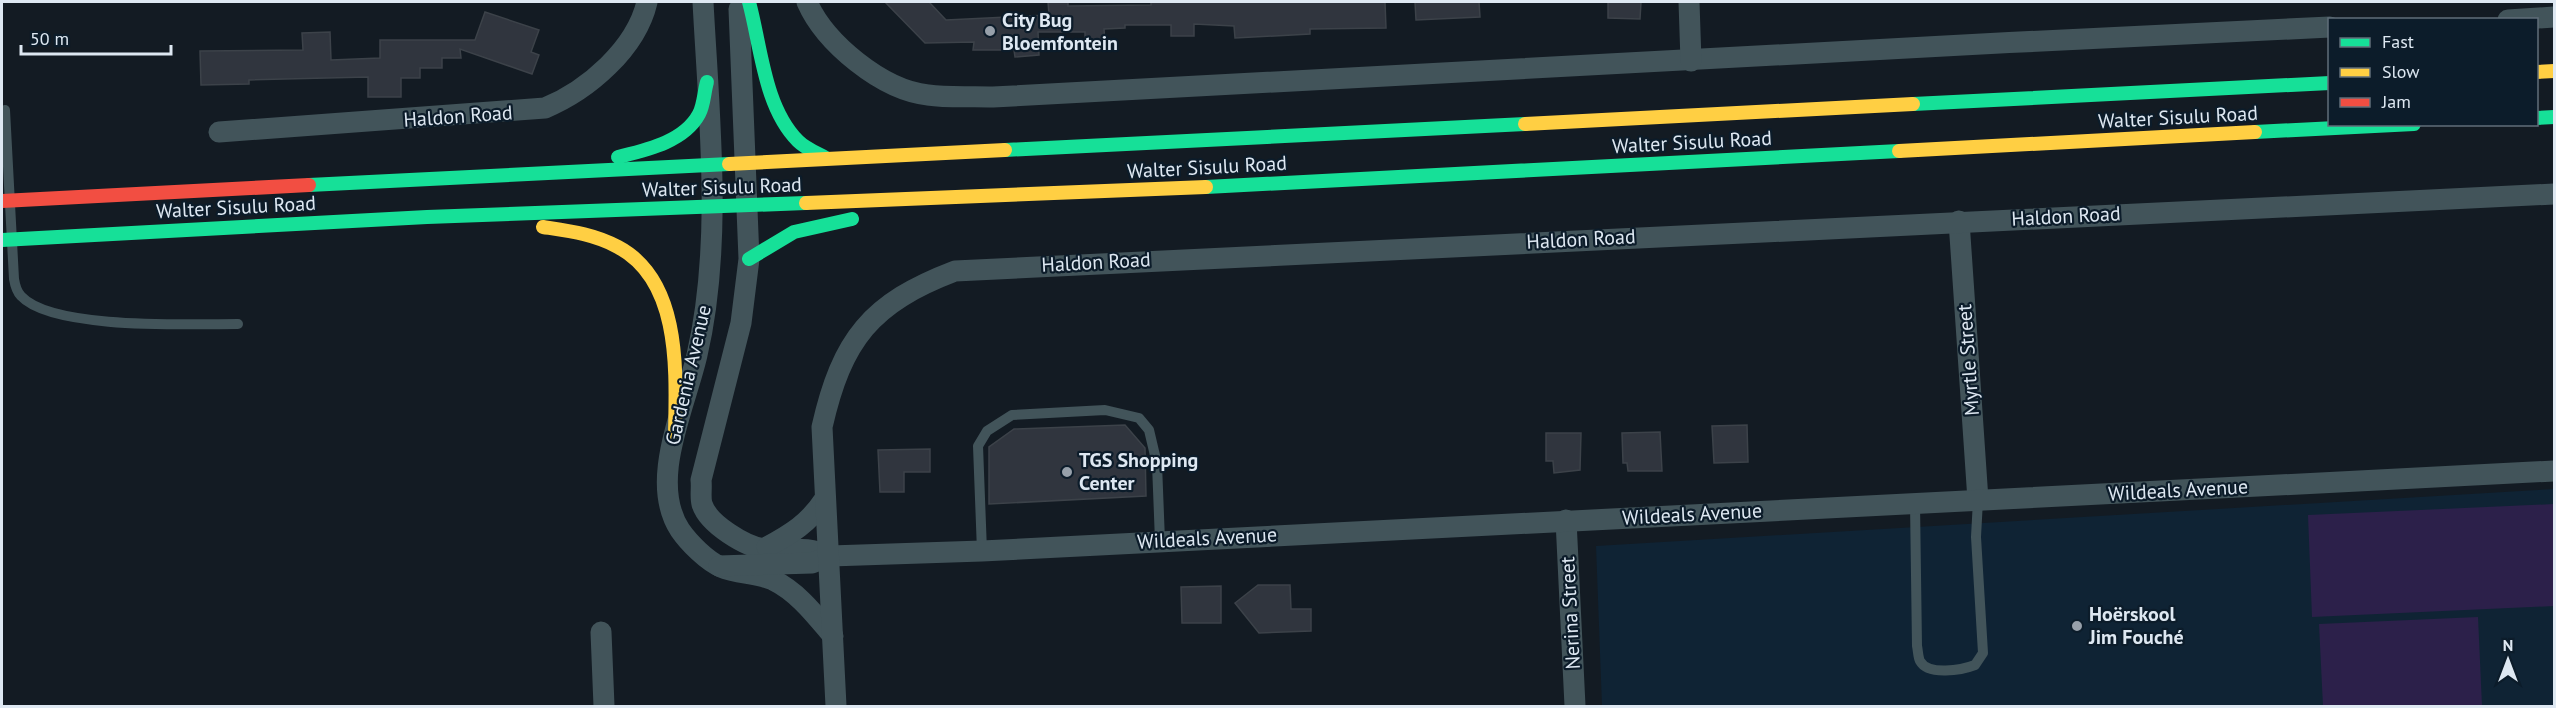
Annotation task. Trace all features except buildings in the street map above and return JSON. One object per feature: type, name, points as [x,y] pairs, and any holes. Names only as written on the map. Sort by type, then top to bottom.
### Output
[{"type":"highway","points":[[749,2],[765,63],[785,124],[800,142],[826,158]]},
{"type":"highway","points":[[2538,72],[2554,71]]},
{"type":"highway","points":[[524,174],[619,157],[682,133],[698,116],[707,82]]},
{"type":"highway","name":"Walter Sisulu Road","points":[[6,201],[710,163],[2328,83]]},
{"type":"highway","points":[[2538,118],[2554,117]]},
{"type":"highway","name":"Walter Sisulu Road","points":[[7,239],[427,217],[1083,193],[2375,126]]},
{"type":"highway","points":[[886,214],[1083,193]]},
{"type":"highway","points":[[427,217],[552,227],[607,238],[624,248],[652,278],[664,301],[672,334],[676,395],[675,435]]},
{"type":"highway","points":[[749,259],[779,239],[808,227],[862,217]]},
{"type":"street","name":"Haldon Road","points":[[219,132],[545,108],[570,98],[612,60],[631,38],[647,2]]},
{"type":"street","name":"Gardenia Avenue","points":[[703,2],[710,163],[706,308],[690,384],[668,463],[666,492],[671,514],[682,532],[719,566],[773,580],[803,602],[833,636]]},
{"type":"street","name":"Gardenia Avenue","points":[[739,2],[749,259],[736,345],[701,480],[702,504],[709,518],[722,528],[763,549],[810,548],[830,556]]},
{"type":"street","points":[[807,2],[822,27],[839,47],[894,84],[926,95],[993,97],[1690,61],[1963,44],[2328,27]]},
{"type":"street","points":[[1689,2],[1690,61]]},
{"type":"street","points":[[2538,18],[2554,17]]},
{"type":"street","name":"Haldon Road","points":[[830,556],[824,500],[822,427],[831,386],[849,346],[878,312],[902,295],[955,271],[2554,194]]},
{"type":"street","name":"Myrtle Street","points":[[1959,221],[1978,500]]},
{"type":"street","name":"Wildeals Avenue","points":[[830,556],[2554,471]]},
{"type":"street","points":[[763,549],[799,529],[824,500]]},
{"type":"street","name":"Nerina Street","points":[[1566,520],[1575,706]]},
{"type":"street","points":[[719,566],[812,563],[830,556],[836,706]]},
{"type":"street","points":[[601,632],[604,706]]},
{"type":"lane","points":[[5,110],[7,239],[16,288],[20,296],[39,309],[90,319],[136,323],[238,324]]},
{"type":"lane","points":[[982,550],[978,446],[987,431],[1012,415],[1082,411],[1119,412],[1139,418],[1149,430],[1157,464],[1160,541]]},
{"type":"lane","points":[[1915,503],[1918,654],[1925,666],[1934,670],[1951,670],[1975,664],[1983,653],[1976,537],[1978,500]]},
{"type":"shaded area","name":"Hoërskool Jim Fouché","points":[[2554,489],[2554,706],[1602,706],[1596,546]]},
{"type":"shaded area","points":[[2554,504],[2554,606],[2312,617],[2308,515]]},
{"type":"shaded area","points":[[2478,617],[2482,706],[2323,706],[2319,624]]},
{"type":"traffic: fast","points":[[749,2],[765,75],[778,111],[798,141],[826,158]]},
{"type":"traffic: fast","points":[[618,157],[663,143],[684,132],[701,110],[707,82]]},
{"type":"traffic: fast","points":[[1913,104],[2328,83]]},
{"type":"traffic: fast","points":[[2538,118],[2554,117]]},
{"type":"traffic: fast","points":[[1005,150],[1525,124]]},
{"type":"traffic: fast","points":[[2255,132],[2374,126]]},
{"type":"traffic: fast","points":[[1206,187],[1899,151]]},
{"type":"traffic: fast","points":[[309,185],[729,164]]},
{"type":"traffic: fast","points":[[2,240],[427,217],[806,203]]},
{"type":"traffic: fast","points":[[749,259],[794,232],[852,219]]},
{"type":"traffic: slow","points":[[2538,72],[2554,71]]},
{"type":"traffic: slow","points":[[1525,124],[1913,104]]},
{"type":"traffic: slow","points":[[1899,151],[2255,132]]},
{"type":"traffic: slow","points":[[729,164],[1005,150]]},
{"type":"traffic: slow","points":[[806,203],[1206,187]]},
{"type":"traffic: slow","points":[[543,227],[591,236],[618,247],[639,262],[654,282],[664,305],[671,331],[676,385],[675,435]]},
{"type":"traffic: jam","points":[[2,201],[309,185]]},
{"type":"place","name":"City Bug Bloemfontein","points":[[990,31]]},
{"type":"place","name":"TGS Shopping Center","points":[[1067,472]]},
{"type":"place","name":"Hoërskool Jim Fouché","points":[[2077,626]]}]
